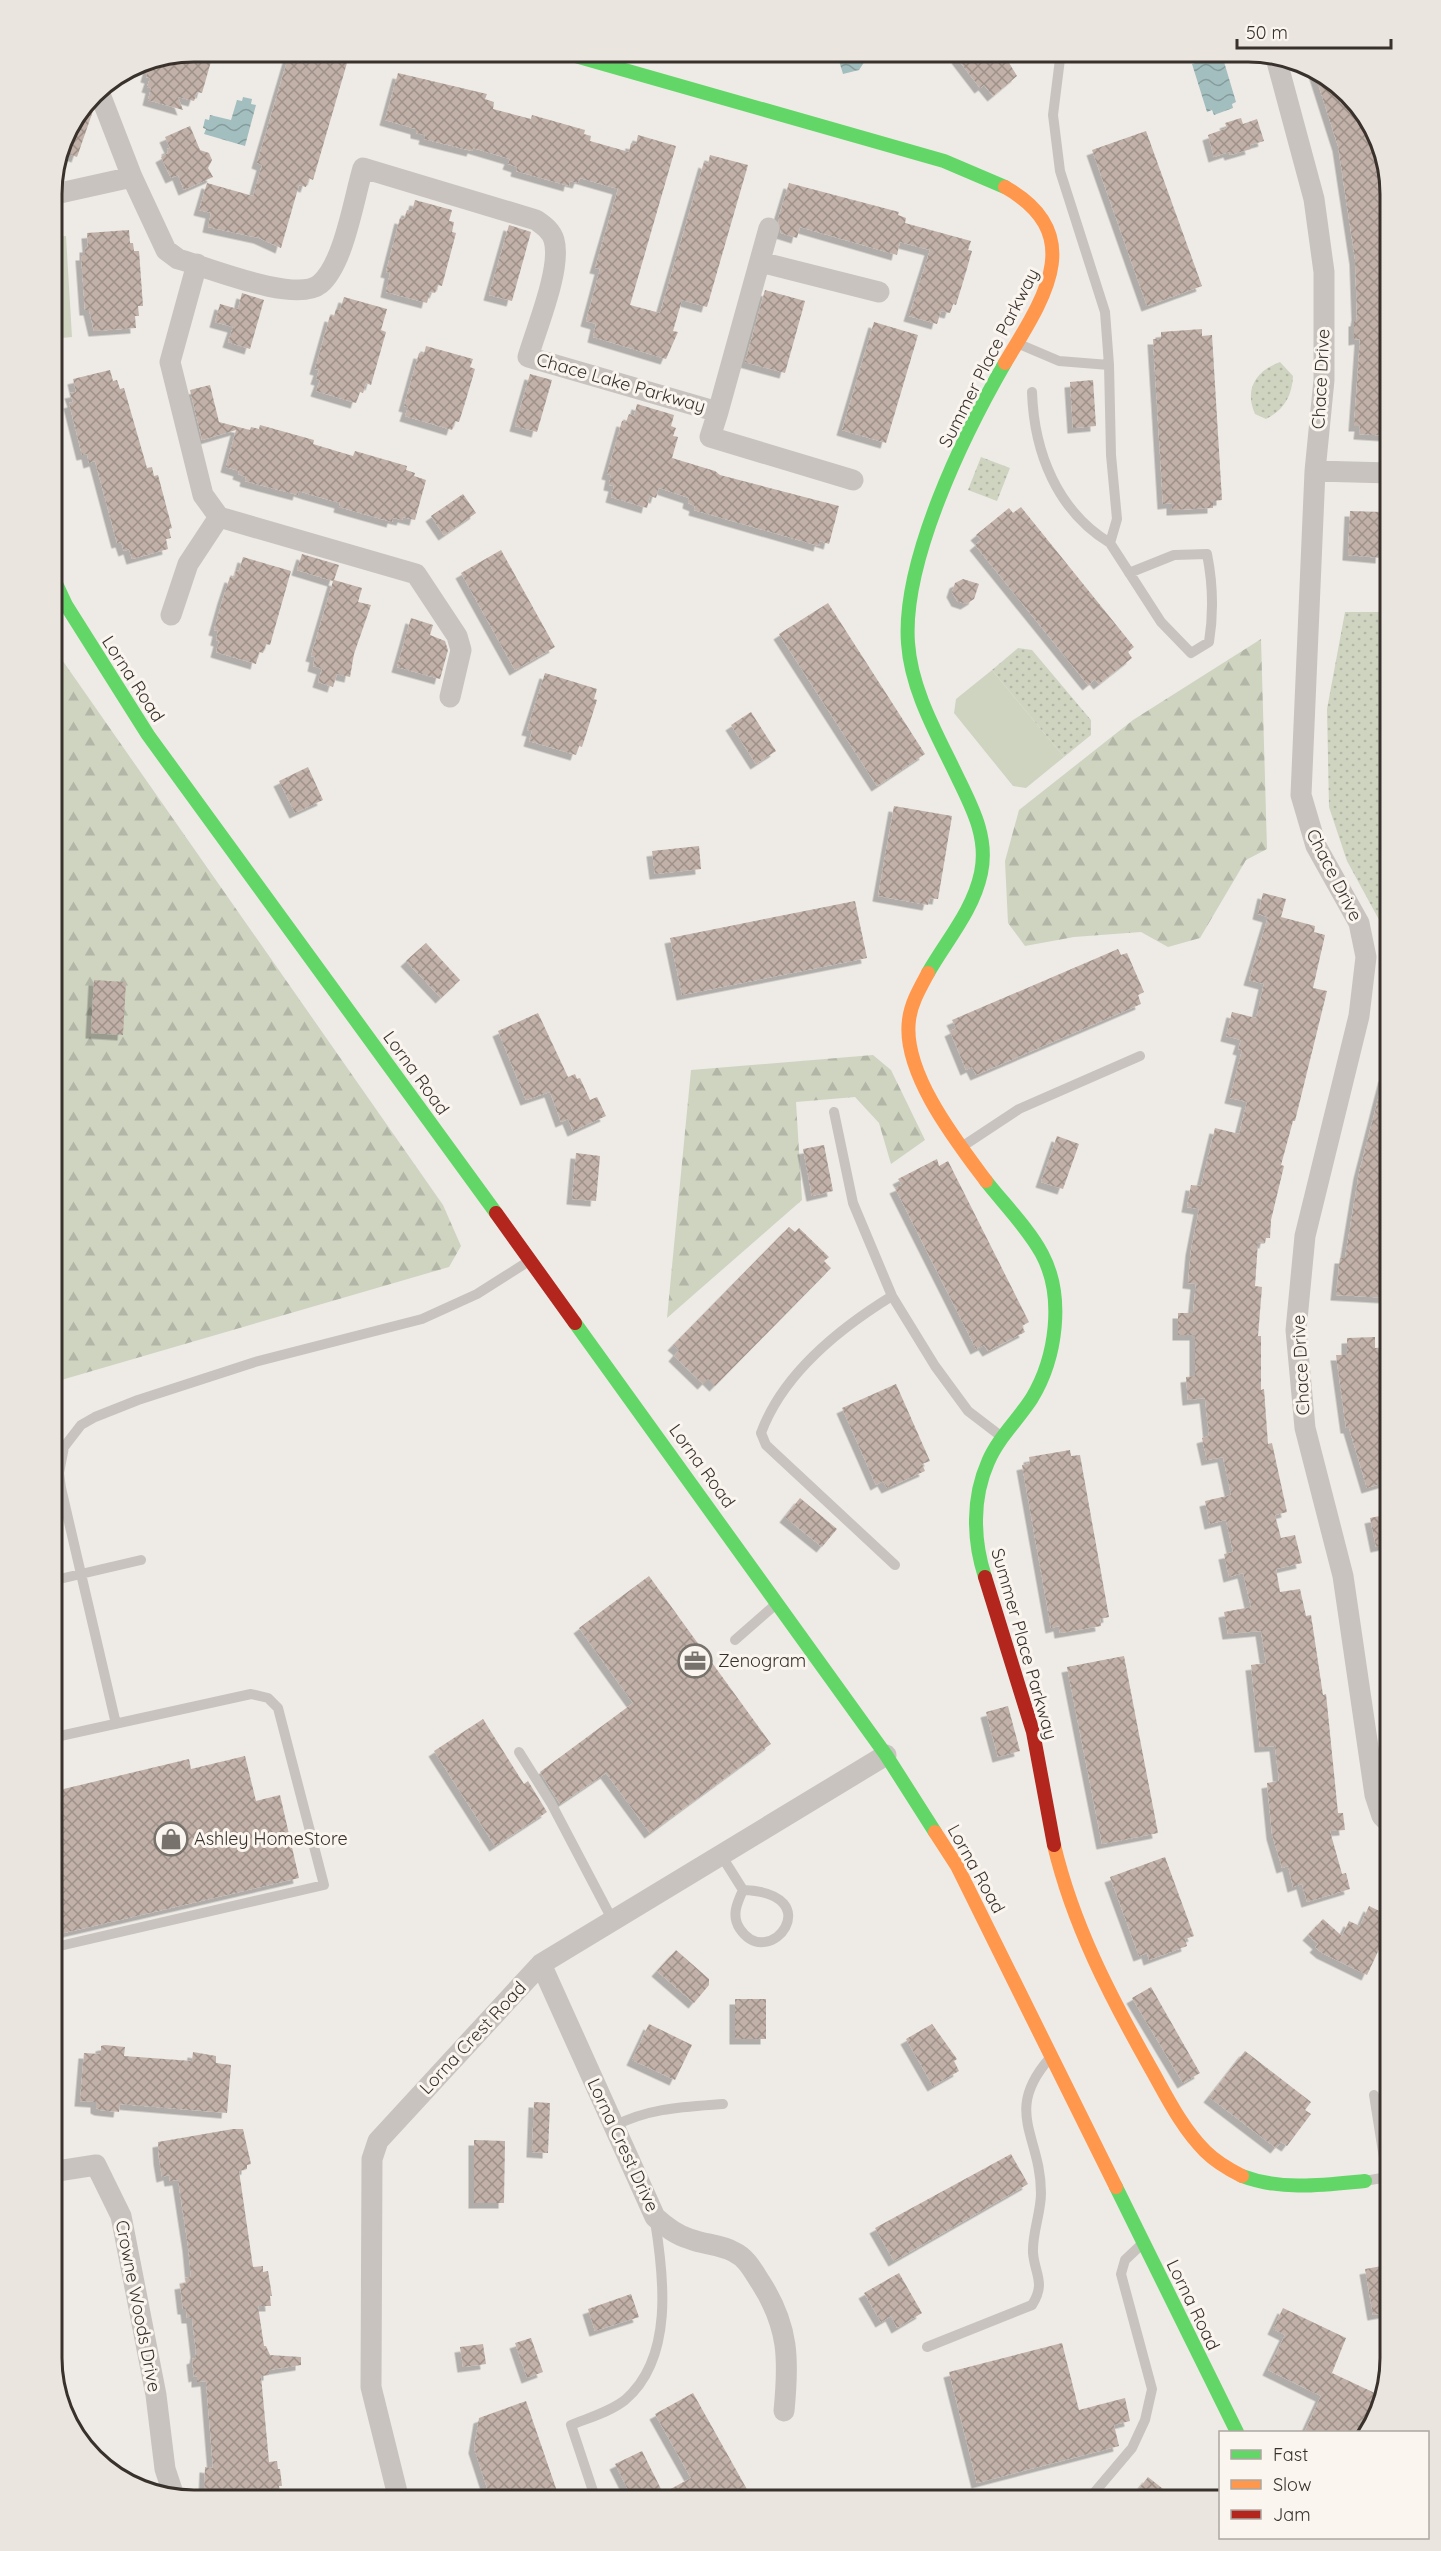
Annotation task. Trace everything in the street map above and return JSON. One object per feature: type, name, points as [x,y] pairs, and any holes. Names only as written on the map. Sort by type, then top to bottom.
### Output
[{"type":"street","name":"Summer Place Parkway","points":[[597,62],[944,161],[979,174],[1020,197],[1046,222],[1052,236],[1055,253],[1053,272],[1046,290],[988,394],[936,514],[919,560],[906,624],[907,654],[913,679],[972,807],[983,842],[980,882],[973,901],[962,923],[921,983],[913,1005],[909,1048],[935,1109],[1042,1254],[1056,1302],[1053,1345],[1044,1376],[1032,1398],[1002,1437],[984,1470],[975,1526],[977,1554],[1033,1734],[1054,1847],[1087,1949],[1184,2127],[1206,2153],[1229,2169],[1271,2186],[1300,2188],[1365,2181]]},
{"type":"street","name":"Chace Drive","points":[[1278,65],[1314,199],[1324,272],[1324,380],[1315,471],[1301,795],[1316,846],[1359,922],[1366,957],[1359,1016],[1305,1236],[1296,1330],[1305,1428],[1343,1576],[1375,1795],[1380,1810]]},
{"type":"street","name":"Chace Lake Parkway","points":[[102,98],[132,177],[166,250],[178,259],[279,289],[306,290],[320,284],[340,249],[363,168],[536,220],[547,227],[554,239],[552,274],[528,357],[718,412]]},
{"type":"street","points":[[62,193],[132,177]]},
{"type":"street","name":"Chace Lake Parkway","points":[[769,228],[710,437],[853,480]]},
{"type":"street","points":[[760,261],[879,292]]},
{"type":"street","points":[[197,264],[170,362],[203,495],[219,517],[416,574],[457,636],[461,650],[450,697]]},
{"type":"street","points":[[1315,471],[1380,473]]},
{"type":"street","points":[[171,615],[188,564],[219,517]]},
{"type":"street","name":"Lorna Road","points":[[62,596],[148,735],[886,1755],[957,1866],[1236,2431]]},
{"type":"street","name":"Lorna Crest Road","points":[[396,2489],[371,2387],[372,2159],[378,2141],[541,1964],[886,1755]]},
{"type":"street","name":"Lorna Crest Drive","points":[[541,1964],[655,2217],[670,2230],[691,2240],[722,2246],[737,2253],[749,2263],[769,2296],[784,2328],[788,2376],[784,2411]]},
{"type":"street","name":"Crowne Woods Drive","points":[[62,2170],[96,2165],[121,2216],[156,2395],[165,2469],[171,2487]]},
{"type":"lane","points":[[1060,62],[1053,114],[1060,171],[1105,312],[1111,455],[1117,519],[1110,543]]},
{"type":"lane","points":[[1016,342],[1059,361],[1109,365]]},
{"type":"lane","points":[[1032,392],[1043,461],[1065,503],[1098,536],[1110,543],[1129,573],[1161,622],[1191,653],[1209,642],[1213,606],[1207,554],[1174,555],[1129,573]]},
{"type":"lane","points":[[962,1146],[1019,1109],[1140,1056]]},
{"type":"lane","points":[[834,1112],[853,1203],[892,1296],[935,1366],[968,1411],[1002,1437]]},
{"type":"lane","points":[[62,1457],[64,1447],[81,1425],[138,1400],[255,1362],[422,1318],[477,1294],[530,1260]]},
{"type":"lane","points":[[892,1296],[856,1318],[826,1344],[797,1375],[766,1418],[761,1433],[766,1444],[780,1460],[895,1565]]},
{"type":"lane","points":[[62,1487],[116,1724]]},
{"type":"lane","points":[[62,1578],[141,1560]]},
{"type":"lane","points":[[735,1640],[777,1603]]},
{"type":"lane","points":[[62,1736],[251,1694],[268,1698],[278,1708],[324,1886],[62,1946]]},
{"type":"lane","points":[[519,1752],[551,1803],[613,1921]]},
{"type":"lane","points":[[721,1856],[743,1890]]},
{"type":"lane","points":[[743,1890],[770,1893],[784,1903],[788,1912],[785,1927],[769,1942],[761,1944],[746,1936],[739,1928],[735,1915],[743,1890]]},
{"type":"lane","points":[[927,2347],[1032,2305],[1040,2294],[1033,2252],[1041,2193],[1025,2104],[1031,2083],[1051,2057]]},
{"type":"lane","points":[[1374,2095],[1380,2133]]},
{"type":"lane","points":[[614,2126],[638,2114],[666,2108],[723,2104]]},
{"type":"lane","points":[[1365,2181],[1380,2178]]},
{"type":"lane","points":[[592,2489],[571,2425],[623,2401],[634,2390],[651,2360],[661,2317],[663,2285],[655,2217]]},
{"type":"lane","points":[[1097,2490],[1132,2448],[1145,2420],[1152,2389],[1121,2274],[1125,2260],[1143,2243]]},
{"type":"green space","points":[[62,236],[66,236],[72,337],[62,338]]},
{"type":"green space","points":[[1280,362],[1293,376],[1291,390],[1282,407],[1266,419],[1255,414],[1251,397],[1252,389],[1254,382],[1264,370]]},
{"type":"green space","points":[[981,457],[1010,468],[997,501],[968,490]]},
{"type":"green space","points":[[1345,612],[1380,612],[1380,922],[1347,861],[1329,807],[1327,709]]},
{"type":"green space","points":[[1261,639],[1267,849],[1246,860],[1200,938],[1168,947],[1141,932],[1074,937],[1025,946],[1008,923],[1005,861],[1019,810],[1133,720]]},
{"type":"green space","points":[[1018,648],[1032,650],[1091,720],[1091,735],[1064,757],[992,670]]},
{"type":"green space","points":[[62,660],[443,1205],[461,1246],[449,1267],[62,1380]]},
{"type":"green space","points":[[992,670],[1064,757],[1026,788],[1013,786],[954,713],[956,699]]},
{"type":"green space","points":[[873,1055],[891,1070],[925,1140],[891,1164],[879,1123],[855,1097],[796,1102],[802,1200],[667,1318],[691,1070]]},
{"type":"water","points":[[839,62],[864,62],[859,70],[843,74]]},
{"type":"water","points":[[1224,62],[1236,102],[1232,104],[1233,108],[1214,115],[1212,110],[1207,112],[1192,64]]},
{"type":"water","points":[[243,97],[252,99],[251,104],[256,105],[245,146],[204,134],[205,119],[209,120],[210,115],[231,120],[237,100],[242,101]]},
{"type":"building","points":[[185,62],[211,62],[202,93],[197,92],[194,101],[178,97],[183,110],[148,100],[151,88],[147,87],[150,78],[146,77],[148,70],[159,66]]},
{"type":"building","points":[[287,62],[347,63],[313,180],[309,178],[306,187],[299,185],[281,248],[259,238],[208,227],[211,213],[199,210],[207,183],[253,196],[262,165],[257,163]]},
{"type":"building","points":[[960,62],[1009,62],[1017,76],[993,96],[984,85],[980,88]]},
{"type":"building","points":[[398,73],[487,94],[485,99],[494,102],[493,109],[531,119],[532,115],[585,130],[584,134],[591,136],[590,141],[629,152],[631,143],[636,144],[638,135],[676,146],[630,305],[660,313],[704,162],[708,164],[710,155],[748,165],[707,307],[682,300],[673,331],[678,332],[666,359],[593,337],[596,324],[586,321],[600,269],[595,268],[618,189],[580,178],[578,183],[570,181],[569,186],[516,171],[517,167],[508,164],[510,159],[473,148],[472,151],[424,139],[425,135],[416,133],[416,129],[385,120]]},
{"type":"building","points":[[1317,82],[1347,106],[1366,135],[1375,159],[1380,193],[1380,435],[1359,434],[1360,426],[1354,426],[1360,339],[1354,340],[1354,321],[1357,315],[1355,259],[1338,146]]},
{"type":"building","points":[[92,109],[93,111],[77,157],[67,154],[68,151],[75,135]]},
{"type":"building","points":[[1241,118],[1243,124],[1257,119],[1264,141],[1250,145],[1251,149],[1214,157],[1208,135],[1227,128],[1225,123]]},
{"type":"building","points":[[190,126],[200,150],[209,153],[212,160],[208,168],[213,177],[184,190],[178,175],[171,178],[161,157],[168,153],[167,149],[170,148],[165,137]]},
{"type":"building","points":[[1146,131],[1202,286],[1147,306],[1092,150]]},
{"type":"building","points":[[789,183],[899,212],[898,215],[906,218],[905,223],[971,241],[968,250],[972,251],[966,272],[956,305],[953,304],[950,313],[941,311],[937,324],[909,316],[930,250],[900,242],[897,255],[800,227],[797,238],[781,233],[778,219]]},
{"type":"building","points":[[415,200],[452,210],[449,221],[454,222],[452,232],[456,233],[442,286],[438,285],[435,293],[430,292],[427,303],[386,292],[390,273],[386,272],[400,218],[404,219],[407,210],[412,211]]},
{"type":"building","points":[[509,225],[531,232],[512,301],[489,295]]},
{"type":"building","points":[[129,230],[130,243],[133,243],[134,251],[139,251],[143,306],[138,306],[139,316],[135,316],[136,328],[94,331],[89,310],[85,310],[81,255],[85,255],[85,247],[88,247],[87,233]]},
{"type":"building","points":[[765,290],[805,301],[785,373],[745,362]]},
{"type":"building","points":[[242,293],[264,300],[250,349],[228,342],[233,327],[215,322],[220,304],[238,309]]},
{"type":"building","points":[[344,297],[387,309],[381,330],[386,332],[371,385],[366,383],[356,403],[316,391],[320,380],[316,379],[319,370],[315,369],[330,316],[334,317],[336,309],[340,310]]},
{"type":"building","points":[[874,322],[918,335],[886,443],[842,430]]},
{"type":"building","points":[[1202,329],[1202,336],[1212,335],[1222,500],[1213,501],[1213,508],[1172,510],[1172,503],[1163,504],[1153,339],[1161,339],[1161,332]]},
{"type":"building","points":[[426,346],[473,359],[470,367],[475,369],[465,403],[459,422],[455,421],[452,430],[405,416],[408,407],[404,406],[419,353],[424,354]]},
{"type":"building","points":[[110,370],[113,381],[117,380],[120,389],[124,388],[147,468],[152,467],[154,476],[158,475],[172,528],[169,529],[171,538],[166,539],[168,549],[132,559],[129,549],[124,551],[121,542],[117,543],[95,461],[89,463],[87,454],[82,455],[69,403],[73,402],[70,393],[76,392],[73,379]]},
{"type":"building","points":[[530,374],[552,380],[537,432],[515,426]]},
{"type":"building","points":[[1093,380],[1096,426],[1073,428],[1070,382]]},
{"type":"building","points":[[210,385],[219,422],[250,430],[251,427],[259,429],[260,425],[314,440],[313,444],[353,456],[355,451],[407,466],[406,470],[415,473],[414,476],[426,480],[415,520],[403,517],[402,520],[393,518],[392,522],[339,507],[340,503],[299,491],[298,495],[245,481],[246,477],[238,474],[239,471],[226,467],[236,430],[202,440],[190,390]]},
{"type":"building","points":[[637,404],[674,415],[671,426],[676,428],[673,436],[678,437],[672,458],[715,471],[720,475],[839,506],[829,544],[820,541],[819,546],[694,510],[695,506],[688,503],[689,498],[659,488],[656,498],[650,496],[647,508],[611,497],[614,486],[609,485],[611,475],[607,474],[622,421],[626,422],[629,414],[634,416]]},
{"type":"building","points":[[463,494],[476,513],[444,535],[431,516]]},
{"type":"building","points":[[1021,507],[1134,647],[1128,652],[1132,658],[1099,684],[1095,679],[1088,685],[975,545],[981,540],[976,535],[1009,508],[1013,513]]},
{"type":"building","points":[[1350,511],[1380,512],[1380,558],[1348,555]]},
{"type":"building","points":[[501,550],[555,647],[515,670],[461,573]]},
{"type":"building","points":[[302,554],[339,565],[334,580],[362,588],[358,602],[371,605],[354,654],[350,677],[337,674],[333,687],[318,682],[322,669],[313,666],[315,657],[311,656],[333,581],[297,570]]},
{"type":"building","points":[[243,557],[291,571],[270,645],[266,644],[263,653],[259,652],[256,664],[216,652],[219,641],[216,640],[218,631],[214,630],[223,598],[230,577],[234,578],[236,570],[239,571]]},
{"type":"building","points":[[963,579],[979,584],[974,599],[966,604],[957,601],[952,592],[955,583]]},
{"type":"building","points":[[828,603],[925,754],[877,786],[779,634]]},
{"type":"building","points":[[411,618],[433,625],[430,635],[445,641],[448,650],[440,679],[397,667]]},
{"type":"building","points":[[545,673],[597,689],[594,699],[597,700],[582,747],[579,746],[576,755],[529,741],[532,731],[527,730]]},
{"type":"building","points":[[751,712],[776,751],[756,764],[731,725]]},
{"type":"building","points":[[308,767],[323,800],[295,813],[279,781]]},
{"type":"building","points":[[894,806],[952,816],[938,899],[930,898],[928,905],[878,896]]},
{"type":"building","points":[[699,846],[701,869],[655,874],[652,851]]},
{"type":"building","points":[[1263,893],[1286,899],[1281,917],[1315,926],[1314,932],[1325,935],[1313,988],[1327,991],[1295,1121],[1293,1121],[1281,1165],[1284,1166],[1271,1220],[1270,1238],[1266,1238],[1265,1243],[1258,1242],[1255,1286],[1262,1287],[1258,1336],[1261,1336],[1261,1390],[1264,1389],[1268,1444],[1272,1443],[1287,1512],[1275,1515],[1281,1538],[1295,1535],[1302,1563],[1276,1569],[1280,1592],[1300,1589],[1306,1616],[1311,1615],[1323,1695],[1326,1694],[1338,1813],[1343,1813],[1345,1830],[1330,1831],[1342,1874],[1346,1873],[1350,1889],[1307,1902],[1302,1884],[1293,1887],[1288,1866],[1282,1868],[1272,1834],[1267,1783],[1279,1781],[1275,1746],[1260,1747],[1251,1665],[1266,1663],[1261,1631],[1228,1634],[1224,1612],[1251,1607],[1243,1573],[1229,1577],[1224,1554],[1233,1552],[1226,1520],[1210,1524],[1205,1501],[1231,1495],[1223,1457],[1207,1460],[1202,1438],[1209,1436],[1205,1398],[1188,1400],[1186,1377],[1195,1376],[1195,1335],[1178,1335],[1178,1313],[1193,1313],[1196,1284],[1188,1283],[1191,1250],[1199,1209],[1187,1207],[1191,1185],[1201,1186],[1215,1128],[1239,1134],[1247,1102],[1230,1098],[1242,1050],[1238,1049],[1241,1040],[1226,1036],[1232,1012],[1256,1018],[1264,984],[1249,980],[1268,917],[1258,914]]},
{"type":"building","points":[[855,901],[867,958],[682,995],[670,938]]},
{"type":"building","points":[[426,943],[460,980],[441,998],[406,961]]},
{"type":"building","points":[[1118,949],[1121,955],[1127,953],[1144,992],[1138,995],[1141,1004],[976,1075],[972,1067],[966,1070],[950,1031],[956,1028],[952,1020]]},
{"type":"building","points":[[94,980],[126,982],[123,1035],[91,1033]]},
{"type":"building","points":[[538,1013],[568,1077],[575,1074],[577,1079],[580,1078],[590,1100],[597,1097],[606,1116],[573,1131],[568,1119],[561,1122],[550,1092],[526,1100],[498,1031]]},
{"type":"building","points":[[1380,1092],[1380,1297],[1336,1295],[1340,1258],[1345,1258],[1359,1173]]},
{"type":"building","points":[[1057,1136],[1079,1144],[1063,1189],[1041,1182]]},
{"type":"building","points":[[824,1145],[833,1191],[812,1196],[803,1149]]},
{"type":"building","points":[[576,1153],[600,1156],[596,1201],[572,1199]]},
{"type":"building","points":[[937,1159],[939,1166],[948,1161],[1029,1322],[1022,1326],[1025,1332],[988,1351],[984,1345],[976,1349],[895,1188],[902,1185],[898,1179]]},
{"type":"building","points":[[789,1227],[795,1232],[799,1228],[829,1257],[824,1261],[831,1268],[715,1386],[708,1379],[703,1384],[674,1356],[679,1350],[673,1345]]},
{"type":"building","points":[[1375,1337],[1375,1348],[1380,1348],[1380,1484],[1367,1488],[1349,1428],[1346,1428],[1336,1355],[1347,1355],[1347,1338]]},
{"type":"building","points":[[896,1384],[930,1461],[922,1464],[925,1471],[887,1488],[883,1481],[876,1485],[842,1408]]},
{"type":"building","points":[[1070,1450],[1071,1456],[1080,1455],[1109,1617],[1100,1619],[1101,1626],[1060,1633],[1059,1626],[1051,1628],[1022,1465],[1030,1463],[1029,1457]]},
{"type":"building","points":[[800,1498],[837,1529],[822,1547],[785,1517]]},
{"type":"building","points":[[1380,1516],[1380,1546],[1376,1547],[1370,1518]]},
{"type":"building","points":[[649,1576],[771,1744],[650,1833],[606,1773],[560,1804],[540,1772],[633,1703],[579,1628]]},
{"type":"building","points":[[1124,1656],[1158,1833],[1102,1844],[1067,1667]]},
{"type":"building","points":[[1008,1706],[1020,1751],[998,1757],[986,1712]]},
{"type":"building","points":[[483,1719],[524,1784],[528,1781],[547,1812],[495,1846],[434,1751]]},
{"type":"building","name":"Ashley HomeStore","points":[[245,1756],[256,1801],[280,1795],[299,1878],[62,1933],[62,1789],[189,1759],[191,1769]]},
{"type":"building","points":[[1165,1857],[1194,1936],[1185,1939],[1187,1946],[1149,1960],[1147,1953],[1139,1956],[1110,1877]]},
{"type":"building","points":[[1369,1906],[1380,1911],[1380,1947],[1367,1975],[1322,1953],[1315,1947],[1318,1944],[1308,1935],[1323,1919],[1342,1936],[1349,1921],[1360,1926]]},
{"type":"building","points":[[676,1950],[709,1979],[709,1985],[694,2003],[657,1971]]},
{"type":"building","points":[[1151,1987],[1200,2073],[1183,2083],[1132,1998]]},
{"type":"building","points":[[735,1999],[766,1999],[766,2039],[735,2039]]},
{"type":"building","points":[[649,2024],[692,2045],[675,2080],[632,2060]]},
{"type":"building","points":[[932,2024],[957,2059],[954,2061],[959,2071],[933,2086],[906,2039]]},
{"type":"building","points":[[101,2046],[125,2047],[124,2056],[192,2061],[193,2052],[216,2056],[216,2063],[231,2065],[227,2113],[120,2104],[119,2112],[100,2110],[96,2108],[96,2102],[80,2101],[84,2053],[101,2054]]},
{"type":"building","points":[[1245,2051],[1311,2102],[1305,2110],[1311,2114],[1287,2146],[1281,2142],[1276,2148],[1209,2097]]},
{"type":"building","points":[[534,2102],[550,2103],[548,2153],[532,2152]]},
{"type":"building","points":[[243,2129],[251,2164],[247,2165],[247,2169],[239,2171],[253,2267],[263,2266],[263,2272],[268,2271],[272,2296],[270,2296],[271,2306],[258,2306],[264,2346],[270,2355],[301,2357],[301,2365],[269,2370],[269,2375],[261,2376],[269,2462],[277,2461],[282,2486],[279,2486],[279,2489],[204,2489],[205,2467],[213,2468],[206,2381],[197,2382],[197,2376],[194,2377],[192,2359],[195,2358],[196,2352],[192,2318],[187,2318],[186,2309],[183,2309],[180,2284],[186,2283],[185,2278],[191,2277],[178,2180],[170,2181],[169,2175],[162,2177],[158,2142]]},
{"type":"building","points":[[474,2140],[505,2141],[504,2203],[474,2203]]},
{"type":"building","points":[[1011,2154],[1028,2184],[894,2261],[875,2228]]},
{"type":"building","points":[[1380,2266],[1380,2314],[1373,2315],[1365,2269]]},
{"type":"building","points":[[899,2273],[922,2313],[897,2328],[891,2316],[881,2322],[864,2293]]},
{"type":"building","points":[[631,2294],[639,2317],[595,2331],[588,2309]]},
{"type":"building","points":[[1283,2308],[1346,2338],[1332,2373],[1375,2393],[1357,2431],[1305,2431],[1321,2396],[1268,2370],[1285,2335],[1273,2329]]},
{"type":"building","points":[[531,2338],[543,2372],[527,2378],[515,2343]]},
{"type":"building","points":[[1062,2343],[1079,2410],[1125,2398],[1130,2421],[1114,2425],[1119,2446],[977,2483],[949,2372]]},
{"type":"building","points":[[483,2344],[486,2364],[463,2367],[460,2347]]},
{"type":"building","points":[[693,2393],[747,2490],[670,2489],[691,2478],[655,2414]]},
{"type":"building","points":[[526,2401],[556,2489],[487,2489],[474,2448],[479,2418]]},
{"type":"building","points":[[642,2451],[661,2489],[628,2489],[615,2464]]},
{"type":"building","points":[[1148,2477],[1164,2490],[1138,2490]]},
{"type":"traffic: fast","points":[[597,62],[944,161],[1005,187]]},
{"type":"traffic: fast","points":[[928,973],[972,900],[983,859],[980,833],[972,808],[919,693],[910,660],[909,610],[925,537],[939,499],[972,425],[1005,363]]},
{"type":"traffic: fast","points":[[62,596],[148,735],[496,1213]]},
{"type":"traffic: fast","points":[[985,1577],[976,1534],[979,1490],[988,1462],[997,1445],[1032,1398],[1040,1382],[1047,1365],[1055,1327],[1054,1289],[1042,1254],[1023,1226],[986,1181]]},
{"type":"traffic: fast","points":[[575,1323],[886,1755],[935,1832]]},
{"type":"traffic: fast","points":[[1242,2176],[1272,2184],[1288,2185],[1365,2181]]},
{"type":"traffic: fast","points":[[1116,2187],[1237,2431]]},
{"type":"traffic: slow","points":[[1005,187],[1031,206],[1046,226],[1052,247],[1051,270],[1044,293],[1005,363]]},
{"type":"traffic: slow","points":[[928,973],[914,1002],[909,1020],[909,1040],[914,1061],[922,1083],[934,1105],[986,1181]]},
{"type":"traffic: slow","points":[[935,1832],[957,1866],[1116,2187]]},
{"type":"traffic: slow","points":[[1054,1845],[1071,1903],[1094,1959],[1168,2100],[1196,2142],[1213,2159],[1242,2176]]},
{"type":"traffic: jam","points":[[496,1213],[575,1323]]},
{"type":"traffic: jam","points":[[985,1577],[1033,1732],[1054,1845]]},
{"type":"place","name":"Zenogram","points":[[695,1661]]},
{"type":"place","name":"Ashley HomeStore","points":[[171,1839]]}]
